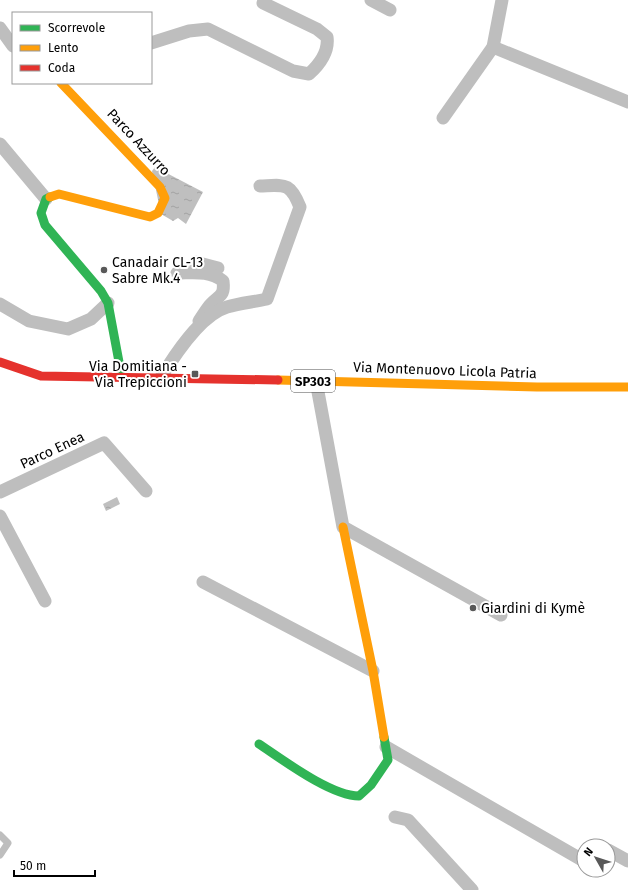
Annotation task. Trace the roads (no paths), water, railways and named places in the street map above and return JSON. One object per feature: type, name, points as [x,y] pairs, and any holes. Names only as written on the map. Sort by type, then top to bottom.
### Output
[{"type":"street","points":[[371,0],[390,10]]},
{"type":"street","points":[[443,118],[493,47],[502,0]]},
{"type":"street","points":[[152,43],[189,31],[208,28],[294,71],[309,74],[318,66],[328,46],[327,37],[317,29],[263,3]]},
{"type":"street","points":[[0,28],[12,45]]},
{"type":"street","points":[[493,47],[628,102]]},
{"type":"street","name":"Parco Azzurro","points":[[46,199],[58,194],[150,216],[158,213],[165,198],[160,187],[62,84]]},
{"type":"street","points":[[0,144],[46,199],[41,213],[46,225],[101,291],[108,303],[122,378]]},
{"type":"street","points":[[160,379],[179,348],[209,317],[226,307],[267,299],[300,207],[294,192],[284,185],[260,186]]},
{"type":"street","points":[[195,262],[219,268],[228,277],[232,289],[226,307]]},
{"type":"street","points":[[177,273],[204,273],[215,275],[223,281],[224,289],[220,297],[206,310],[196,331]]},
{"type":"street","points":[[0,304],[29,321],[68,329],[91,319],[108,303]]},
{"type":"street","name":"Via Montenuovo Licola Patria","points":[[0,362],[41,376],[537,387],[628,387]]},
{"type":"street","points":[[259,744],[317,780],[347,796],[353,797],[360,796],[366,790],[388,760],[373,671],[343,527],[316,381]]},
{"type":"street","name":"Parco Enea","points":[[0,492],[104,443],[146,491]]},
{"type":"street","points":[[0,516],[45,601]]},
{"type":"street","points":[[343,527],[501,615]]},
{"type":"street","points":[[203,582],[373,671]]},
{"type":"street","points":[[386,747],[576,856]]},
{"type":"street","points":[[395,817],[408,820],[472,890]]},
{"type":"street","points":[[616,854],[628,861]]},
{"type":"lane","points":[[0,835],[8,843],[0,855]]},
{"type":"water","points":[[155,167],[203,192],[186,224],[178,218],[173,221],[161,214],[152,171]]},
{"type":"water","points":[[117,497],[120,504],[106,511],[103,504]]},
{"type":"place","name":"Canadair CL-13 Sabre Mk.4","points":[[104,270]]},
{"type":"place","name":"Via Domitiana - Via Trepiccioni","points":[[195,374]]},
{"type":"place","name":"Giardini di Kymè","points":[[473,608]]}]
